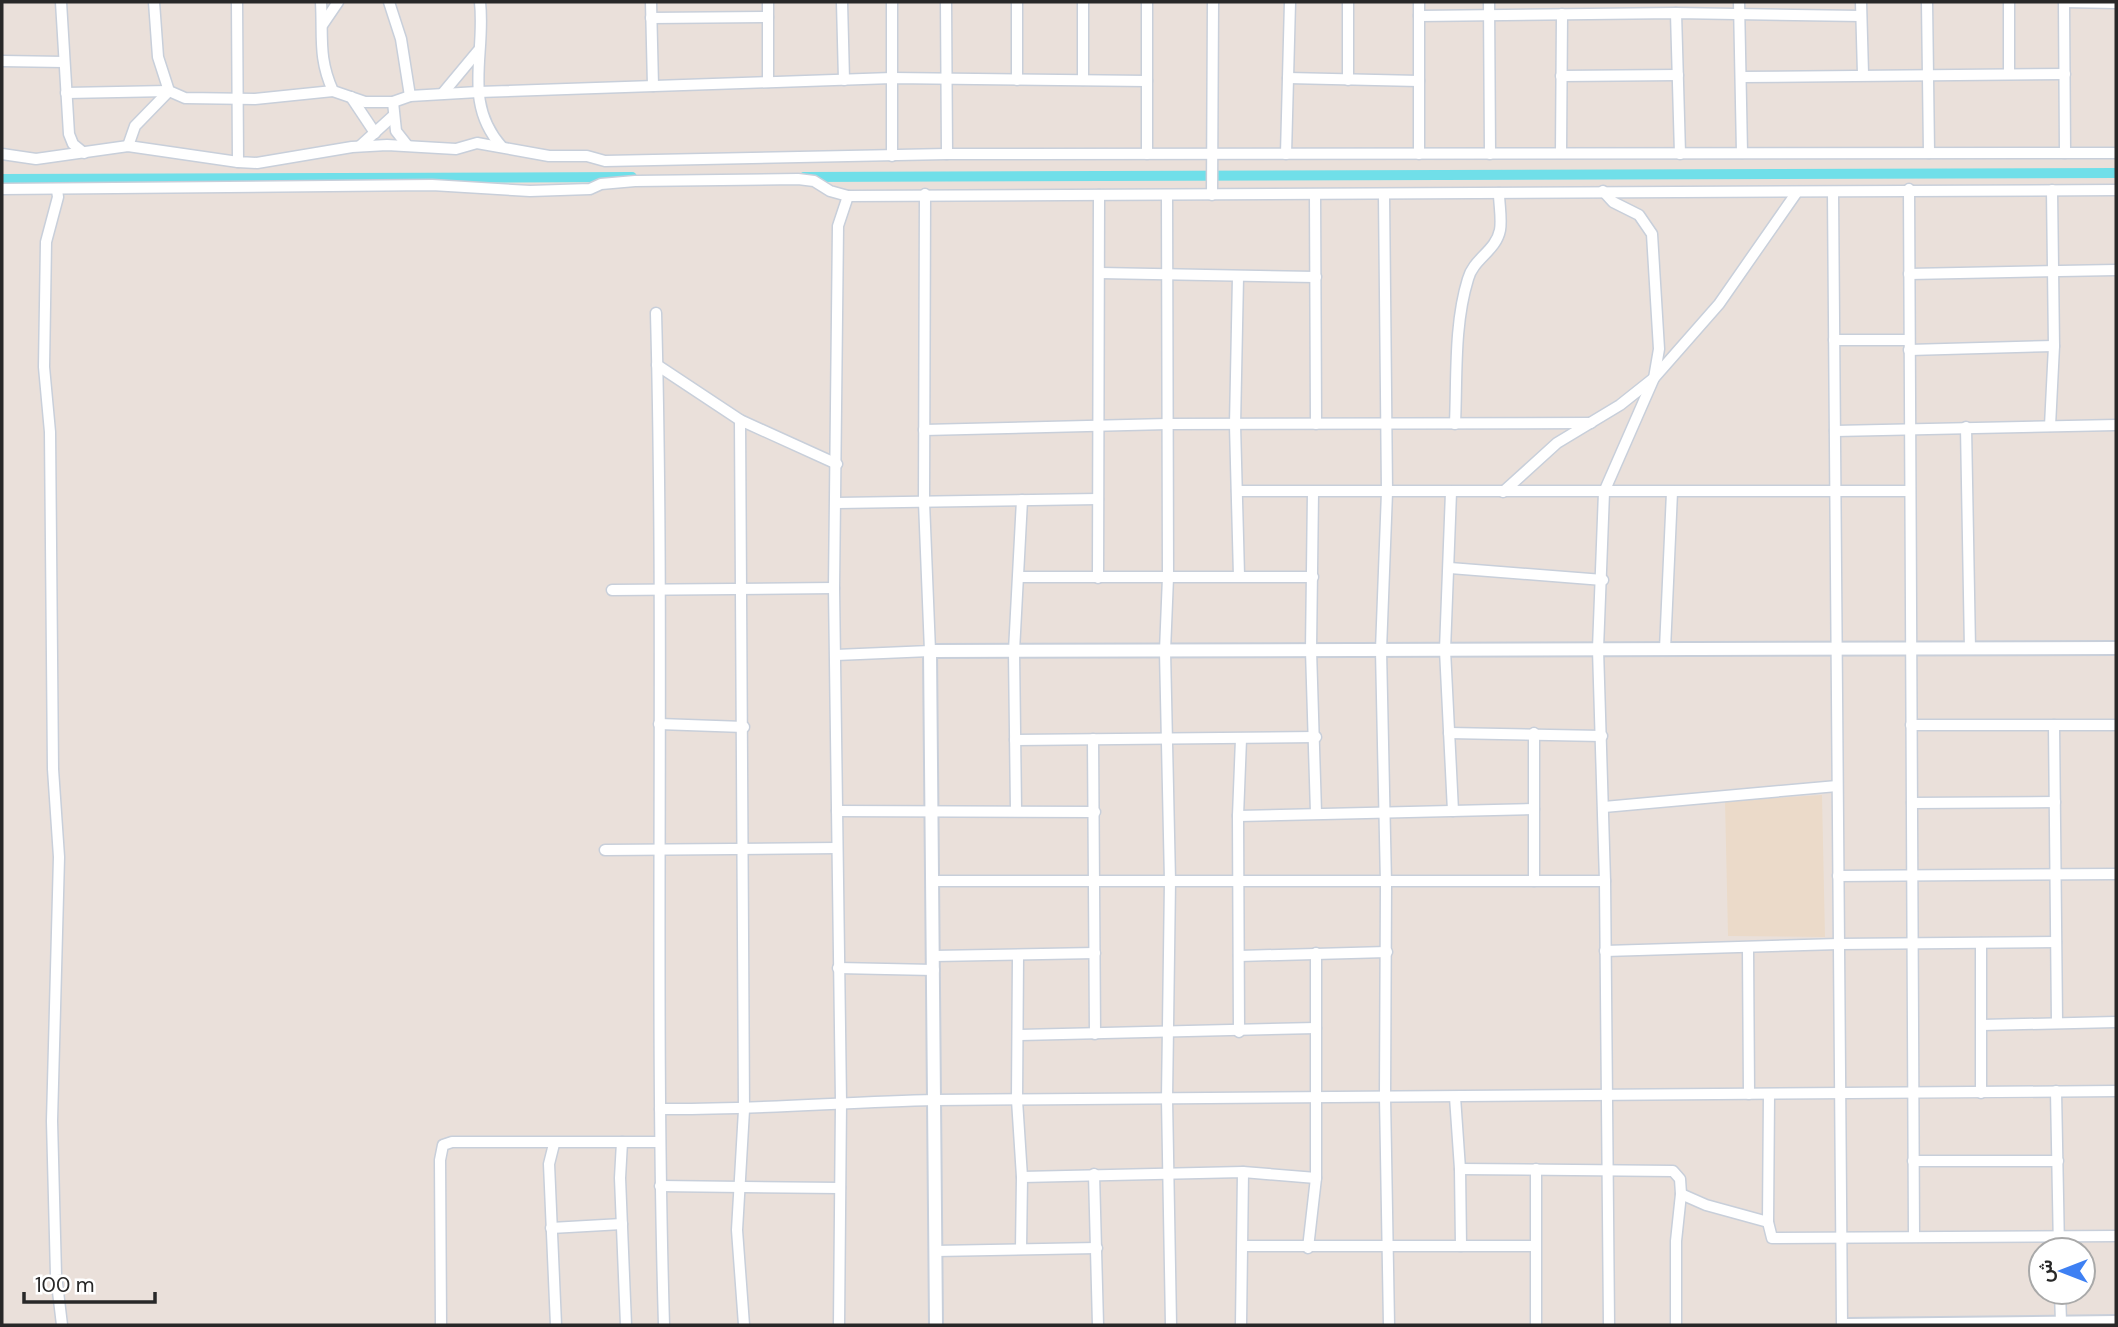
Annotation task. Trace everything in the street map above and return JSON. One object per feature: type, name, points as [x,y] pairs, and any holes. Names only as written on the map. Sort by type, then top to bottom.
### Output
[{"type":"street","points":[[61,2],[69,134],[73,144],[84,153]]},
{"type":"street","points":[[154,2],[158,57],[169,91]]},
{"type":"street","points":[[237,2],[238,162]]},
{"type":"street","points":[[321,2],[321,62],[334,91]]},
{"type":"street","points":[[322,25],[338,2]]},
{"type":"street","points":[[389,2],[401,39],[410,96]]},
{"type":"street","points":[[480,2],[478,92],[484,123],[502,147]]},
{"type":"street","points":[[651,2],[653,86]]},
{"type":"street","points":[[768,2],[768,82]]},
{"type":"street","points":[[842,2],[844,80]]},
{"type":"street","points":[[892,2],[892,156]]},
{"type":"street","points":[[946,2],[947,154]]},
{"type":"street","points":[[1017,2],[1017,80]]},
{"type":"street","points":[[1083,2],[1083,80]]},
{"type":"street","points":[[1147,2],[1147,154]]},
{"type":"street","points":[[1212,190],[1213,2]]},
{"type":"street","points":[[1286,154],[1290,2]]},
{"type":"street","points":[[1348,2],[1348,80]]},
{"type":"street","points":[[1419,2],[1419,154]]},
{"type":"street","points":[[1489,2],[1490,154]]},
{"type":"street","points":[[1614,2],[1614,14]]},
{"type":"street","points":[[1739,2],[1742,153]]},
{"type":"street","points":[[1861,2],[1863,74]]},
{"type":"street","points":[[1927,2],[1929,153]]},
{"type":"street","points":[[2009,2],[2009,74]]},
{"type":"street","points":[[2065,153],[2064,2],[2116,3]]},
{"type":"street","points":[[1419,16],[1676,13],[1861,16]]},
{"type":"street","points":[[1676,13],[1679,154]]},
{"type":"street","points":[[1561,153],[1562,14]]},
{"type":"street","points":[[652,18],[768,17]]},
{"type":"street","points":[[443,93],[478,51]]},
{"type":"street","points":[[2,61],[64,62]]},
{"type":"street","points":[[312,92],[326,74]]},
{"type":"street","points":[[1741,77],[2065,74]]},
{"type":"street","points":[[1561,76],[1678,75]]},
{"type":"street","points":[[66,93],[169,91],[185,98],[236,99],[285,98],[312,92],[334,91],[365,102],[393,102],[410,96],[443,93],[892,78],[1147,81]]},
{"type":"street","points":[[1288,78],[1419,80]]},
{"type":"street","points":[[128,146],[135,126],[169,91]]},
{"type":"street","points":[[351,97],[375,133]]},
{"type":"street","points":[[393,102],[396,131],[407,145]]},
{"type":"street","points":[[360,146],[393,116]]},
{"type":"street","points":[[2,155],[36,159],[128,146],[257,163],[360,146],[407,145],[456,149],[477,143],[605,161],[947,154],[1147,154],[1214,160],[1286,154],[2116,153]]},
{"type":"street","points":[[2,189],[432,185],[530,191],[590,189],[601,184],[635,181],[798,179],[814,181],[830,191],[848,196],[1167,195],[1212,190],[1315,195],[1603,191],[1833,193],[1909,189],[2116,190]]},
{"type":"street","points":[[1909,189],[1914,1236]]},
{"type":"street","points":[[57,190],[53,221],[46,242],[44,367],[50,432],[53,769],[59,857],[52,1121],[56,1275],[62,1325]]},
{"type":"street","points":[[2050,426],[2054,346],[2052,190]]},
{"type":"street","points":[[1603,191],[1614,202],[1639,215],[1652,234],[1659,349],[1654,378],[1604,492],[1603,580],[1598,649],[1604,807],[1609,1325]]},
{"type":"street","points":[[1503,492],[1557,443],[1620,405],[1654,378],[1719,304],[1797,192]]},
{"type":"street","points":[[1455,424],[1466,287],[1472,267],[1497,240],[1501,229],[1499,193]]},
{"type":"street","points":[[1833,193],[1841,1238],[1844,1325],[2116,1322]]},
{"type":"street","points":[[925,194],[924,502],[933,811],[936,1325]]},
{"type":"street","points":[[1384,194],[1387,492],[1381,650],[1387,952],[1385,1097],[1389,1325]]},
{"type":"street","points":[[1098,578],[1099,195]]},
{"type":"street","points":[[1167,195],[1168,577],[1165,651],[1170,881],[1167,1099],[1171,1325]]},
{"type":"street","points":[[1315,195],[1317,424]]},
{"type":"street","points":[[839,1325],[841,1102],[834,588],[838,226],[848,196]]},
{"type":"street","points":[[1909,274],[2116,270]]},
{"type":"street","points":[[1100,273],[1316,277]]},
{"type":"street","points":[[1238,277],[1235,425],[1240,576]]},
{"type":"street","points":[[656,313],[662,850],[660,1186],[664,1325]]},
{"type":"street","points":[[1834,340],[1909,345],[2054,346]]},
{"type":"street","points":[[657,365],[740,420],[837,464]]},
{"type":"street","points":[[740,420],[745,849],[744,1110],[739,1186],[738,1271],[744,1325]]},
{"type":"street","points":[[924,430],[1168,424],[1591,423]]},
{"type":"street","points":[[1835,431],[2116,425]]},
{"type":"street","points":[[1966,428],[1970,649]]},
{"type":"street","points":[[1237,491],[1910,491]]},
{"type":"street","points":[[1313,492],[1311,650],[1316,737],[1316,813]]},
{"type":"street","points":[[1451,492],[1446,650],[1453,811]]},
{"type":"street","points":[[1665,649],[1672,492]]},
{"type":"street","points":[[837,503],[1098,499]]},
{"type":"street","points":[[1016,811],[1014,651],[1022,500]]},
{"type":"street","points":[[1450,568],[1603,580]]},
{"type":"street","points":[[1020,577],[1313,577]]},
{"type":"street","points":[[612,590],[834,588]]},
{"type":"street","points":[[836,656],[930,651],[2116,648]]},
{"type":"street","points":[[659,724],[744,727]]},
{"type":"street","points":[[1911,725],[2116,725]]},
{"type":"street","points":[[2054,725],[2057,1023]]},
{"type":"street","points":[[1449,733],[1602,736]]},
{"type":"street","points":[[1534,733],[1534,881]]},
{"type":"street","points":[[1015,740],[1316,737]]},
{"type":"street","points":[[1093,739],[1095,1034]]},
{"type":"street","points":[[1239,1032],[1238,816],[1241,739]]},
{"type":"street","points":[[1604,807],[1837,786]]},
{"type":"street","points":[[1912,803],[2055,802]]},
{"type":"street","points":[[1238,816],[1534,809]]},
{"type":"street","points":[[836,811],[1095,812]]},
{"type":"street","points":[[605,850],[837,848]]},
{"type":"street","points":[[1838,876],[2116,874]]},
{"type":"street","points":[[933,881],[1386,884],[1605,881]]},
{"type":"street","points":[[1605,951],[1839,944],[2056,942]]},
{"type":"street","points":[[1981,943],[1982,1093]]},
{"type":"street","points":[[1748,948],[1749,1094]]},
{"type":"street","points":[[1239,956],[1387,952]]},
{"type":"street","points":[[934,956],[1095,953]]},
{"type":"street","points":[[1308,1248],[1316,1178],[1316,953]]},
{"type":"street","points":[[1018,956],[1020,1035],[1017,1100],[1022,1177],[1021,1249]]},
{"type":"street","points":[[838,968],[934,970]]},
{"type":"street","points":[[1982,1024],[2116,1022]]},
{"type":"street","points":[[1020,1035],[1239,1032],[1316,1028]]},
{"type":"street","points":[[2056,1091],[2059,1236]]},
{"type":"street","points":[[660,1109],[744,1110],[841,1102],[935,1100],[2116,1091]]},
{"type":"street","points":[[1769,1094],[1768,1222],[1772,1238],[2027,1237]]},
{"type":"street","points":[[1455,1097],[1461,1246]]},
{"type":"street","points":[[441,1325],[441,1149],[452,1142],[660,1142]]},
{"type":"street","points":[[622,1142],[626,1325]]},
{"type":"street","points":[[554,1144],[549,1164],[556,1325]]},
{"type":"street","points":[[1913,1161],[2058,1161]]},
{"type":"street","points":[[1460,1169],[1607,1168],[1673,1171],[1680,1179],[1681,1194],[1676,1241],[1676,1325]]},
{"type":"street","points":[[1536,1169],[1536,1325]]},
{"type":"street","points":[[1022,1177],[1243,1172],[1316,1178]]},
{"type":"street","points":[[1241,1325],[1243,1172]]},
{"type":"street","points":[[1094,1174],[1098,1325]]},
{"type":"street","points":[[660,1186],[840,1188]]},
{"type":"street","points":[[1681,1194],[1706,1205],[1768,1222]]},
{"type":"street","points":[[551,1228],[622,1224]]},
{"type":"street","points":[[2097,1236],[2116,1236]]},
{"type":"street","points":[[1244,1246],[1534,1246]]},
{"type":"street","points":[[936,1251],[1097,1248]]},
{"type":"street","points":[[2060,1306],[2061,1322]]},
{"type":"shaded area","points":[[1822,795],[1825,937],[1728,936],[1725,801]]},
{"type":"waterway","points":[[804,177],[2116,173]]},
{"type":"waterway","points":[[2,179],[632,177]]}]
